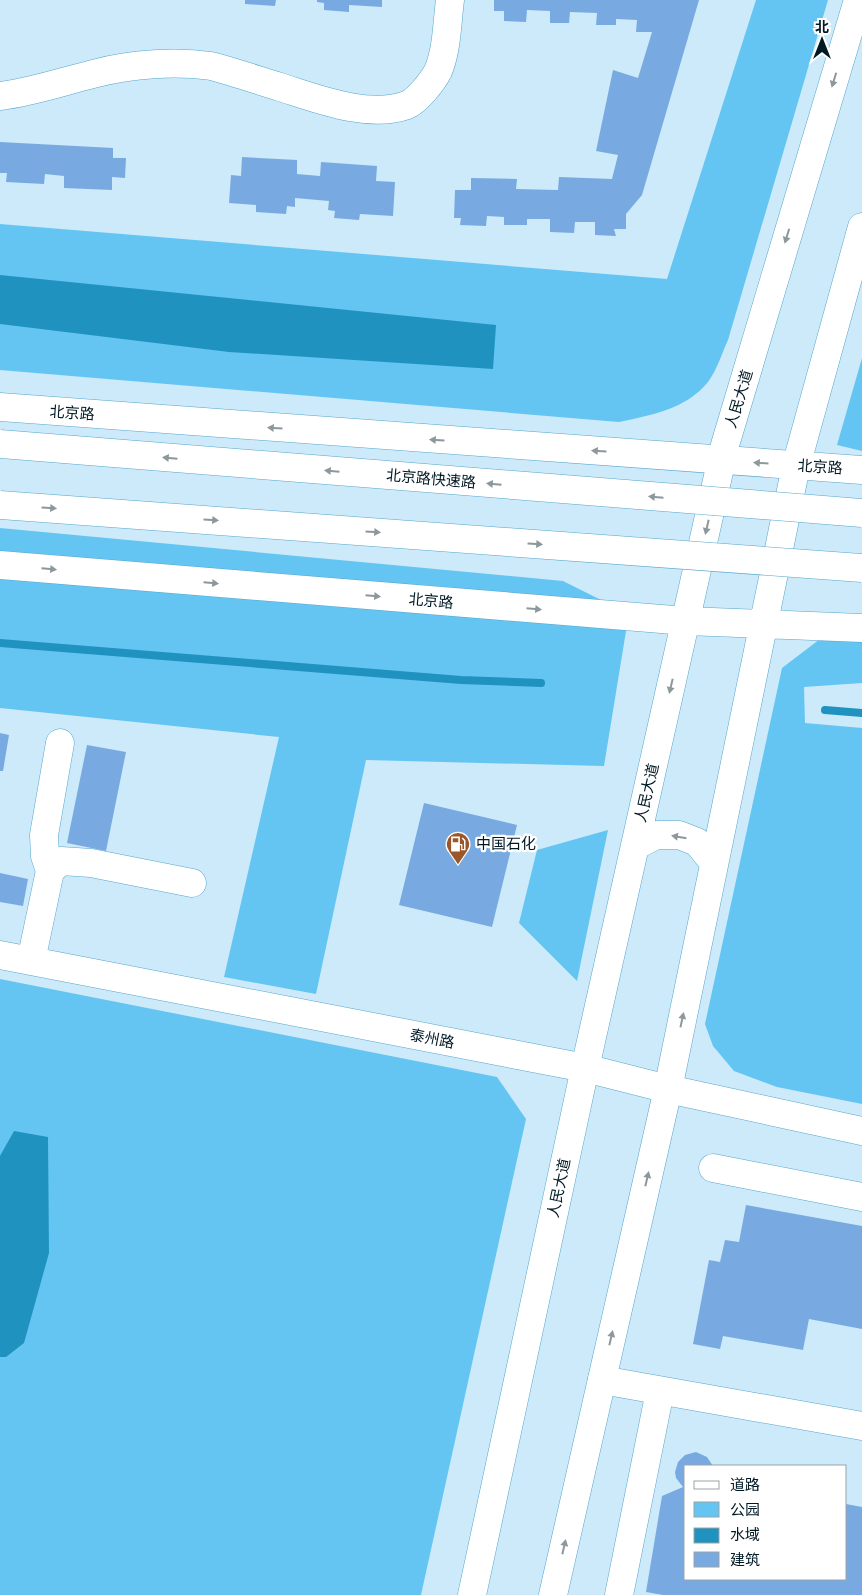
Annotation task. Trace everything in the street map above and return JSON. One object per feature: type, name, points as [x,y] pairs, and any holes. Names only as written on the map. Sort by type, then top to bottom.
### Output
[{"type":"main road","points":[[0,96],[20,94],[119,68],[191,63],[211,66],[328,102],[368,109],[395,107],[409,104],[428,86],[437,74],[443,58],[450,0]]},
{"type":"main road","name":"人民大道","points":[[472,1595],[585,1068],[725,445],[858,0]]},
{"type":"main road","points":[[553,1595],[668,1089],[796,466],[862,227]]},
{"type":"main road","name":"北京路","points":[[0,407],[862,470]]},
{"type":"main road","name":"北京路快速路","points":[[0,444],[862,513]]},
{"type":"main road","points":[[0,505],[862,568]]},
{"type":"main road","name":"北京路","points":[[0,565],[686,621],[862,628]]},
{"type":"main road","points":[[31,961],[50,871],[45,856],[44,835],[60,744]]},
{"type":"main road","points":[[635,846],[656,835],[679,835],[697,842],[714,863]]},
{"type":"main road","points":[[50,871],[61,861],[91,863],[192,883]]},
{"type":"main road","name":"泰州路","points":[[0,955],[585,1068],[668,1089],[862,1131]]},
{"type":"main road","points":[[713,1168],[862,1197]]},
{"type":"main road","points":[[602,1380],[862,1426]]},
{"type":"main road","points":[[619,1595],[660,1391]]},
{"type":"green space","points":[[756,0],[828,0],[728,340],[717,367],[708,382],[689,399],[679,405],[619,422],[0,370],[0,224],[667,279]]},
{"type":"green space","points":[[862,358],[862,451],[837,445]]},
{"type":"green space","points":[[0,528],[563,581],[609,604],[626,631],[604,766],[366,760],[316,994],[224,977],[279,737],[0,708]]},
{"type":"green space","points":[[862,624],[862,683],[804,687],[805,723],[862,728],[862,1104],[777,1087],[734,1071],[713,1046],[705,1024],[782,668],[824,636]]},
{"type":"green space","points":[[608,830],[577,981],[519,923],[537,850]]},
{"type":"green space","points":[[0,979],[497,1077],[526,1119],[421,1595],[0,1595]]},
{"type":"water","points":[[0,275],[496,325],[493,369],[229,352],[0,324]]},
{"type":"water","points":[[14,1131],[48,1137],[49,1253],[24,1343],[6,1357],[0,1357],[0,1156]]},
{"type":"building","points":[[245,0],[276,0],[275,6],[245,4]]},
{"type":"building","points":[[317,0],[382,0],[382,7],[349,5],[349,12],[324,10],[324,3],[317,2]]},
{"type":"building","points":[[494,0],[699,0],[642,195],[626,214],[626,229],[614,229],[616,236],[595,235],[595,222],[575,222],[574,233],[550,232],[550,219],[527,219],[527,225],[504,225],[504,217],[487,216],[486,226],[460,225],[461,218],[454,218],[455,190],[471,190],[471,178],[517,179],[516,189],[558,190],[559,177],[612,179],[618,155],[596,151],[613,70],[638,78],[652,32],[636,32],[637,20],[616,19],[616,25],[596,25],[597,13],[570,12],[569,23],[550,23],[550,11],[527,10],[526,22],[504,21],[504,11],[494,11]]},
{"type":"building","points":[[0,142],[113,148],[113,158],[126,158],[125,178],[112,177],[112,190],[64,188],[64,176],[45,174],[44,184],[6,182],[7,173],[0,173]]},
{"type":"building","points":[[242,157],[297,160],[297,174],[320,176],[321,162],[377,166],[376,181],[395,182],[393,216],[360,214],[359,220],[334,218],[335,211],[328,210],[329,201],[295,198],[295,207],[287,206],[286,214],[256,212],[256,205],[229,203],[231,175],[241,176]]},
{"type":"building","points":[[0,733],[9,735],[3,771],[0,771]]},
{"type":"building","points":[[87,745],[126,752],[106,851],[67,843]]},
{"type":"building","name":"中国石化","points":[[424,803],[517,825],[492,927],[399,905]]},
{"type":"building","points":[[0,873],[28,879],[23,906],[0,902]]},
{"type":"building","points":[[746,1205],[862,1226],[862,1329],[809,1319],[803,1350],[723,1336],[720,1349],[693,1344],[709,1260],[720,1262],[725,1240],[739,1242]]},
{"type":"building","points":[[696,1452],[707,1457],[712,1465],[684,1465],[684,1580],[847,1580],[847,1504],[862,1507],[862,1595],[663,1595],[646,1592],[662,1496],[683,1487],[676,1478],[675,1472],[678,1462],[685,1455]]},
{"type":"waterway","points":[[0,643],[461,680],[541,683]]},
{"type":"waterway","points":[[825,710],[862,713]]},
{"type":"place","name":"中国石化","points":[[458,865]]}]
